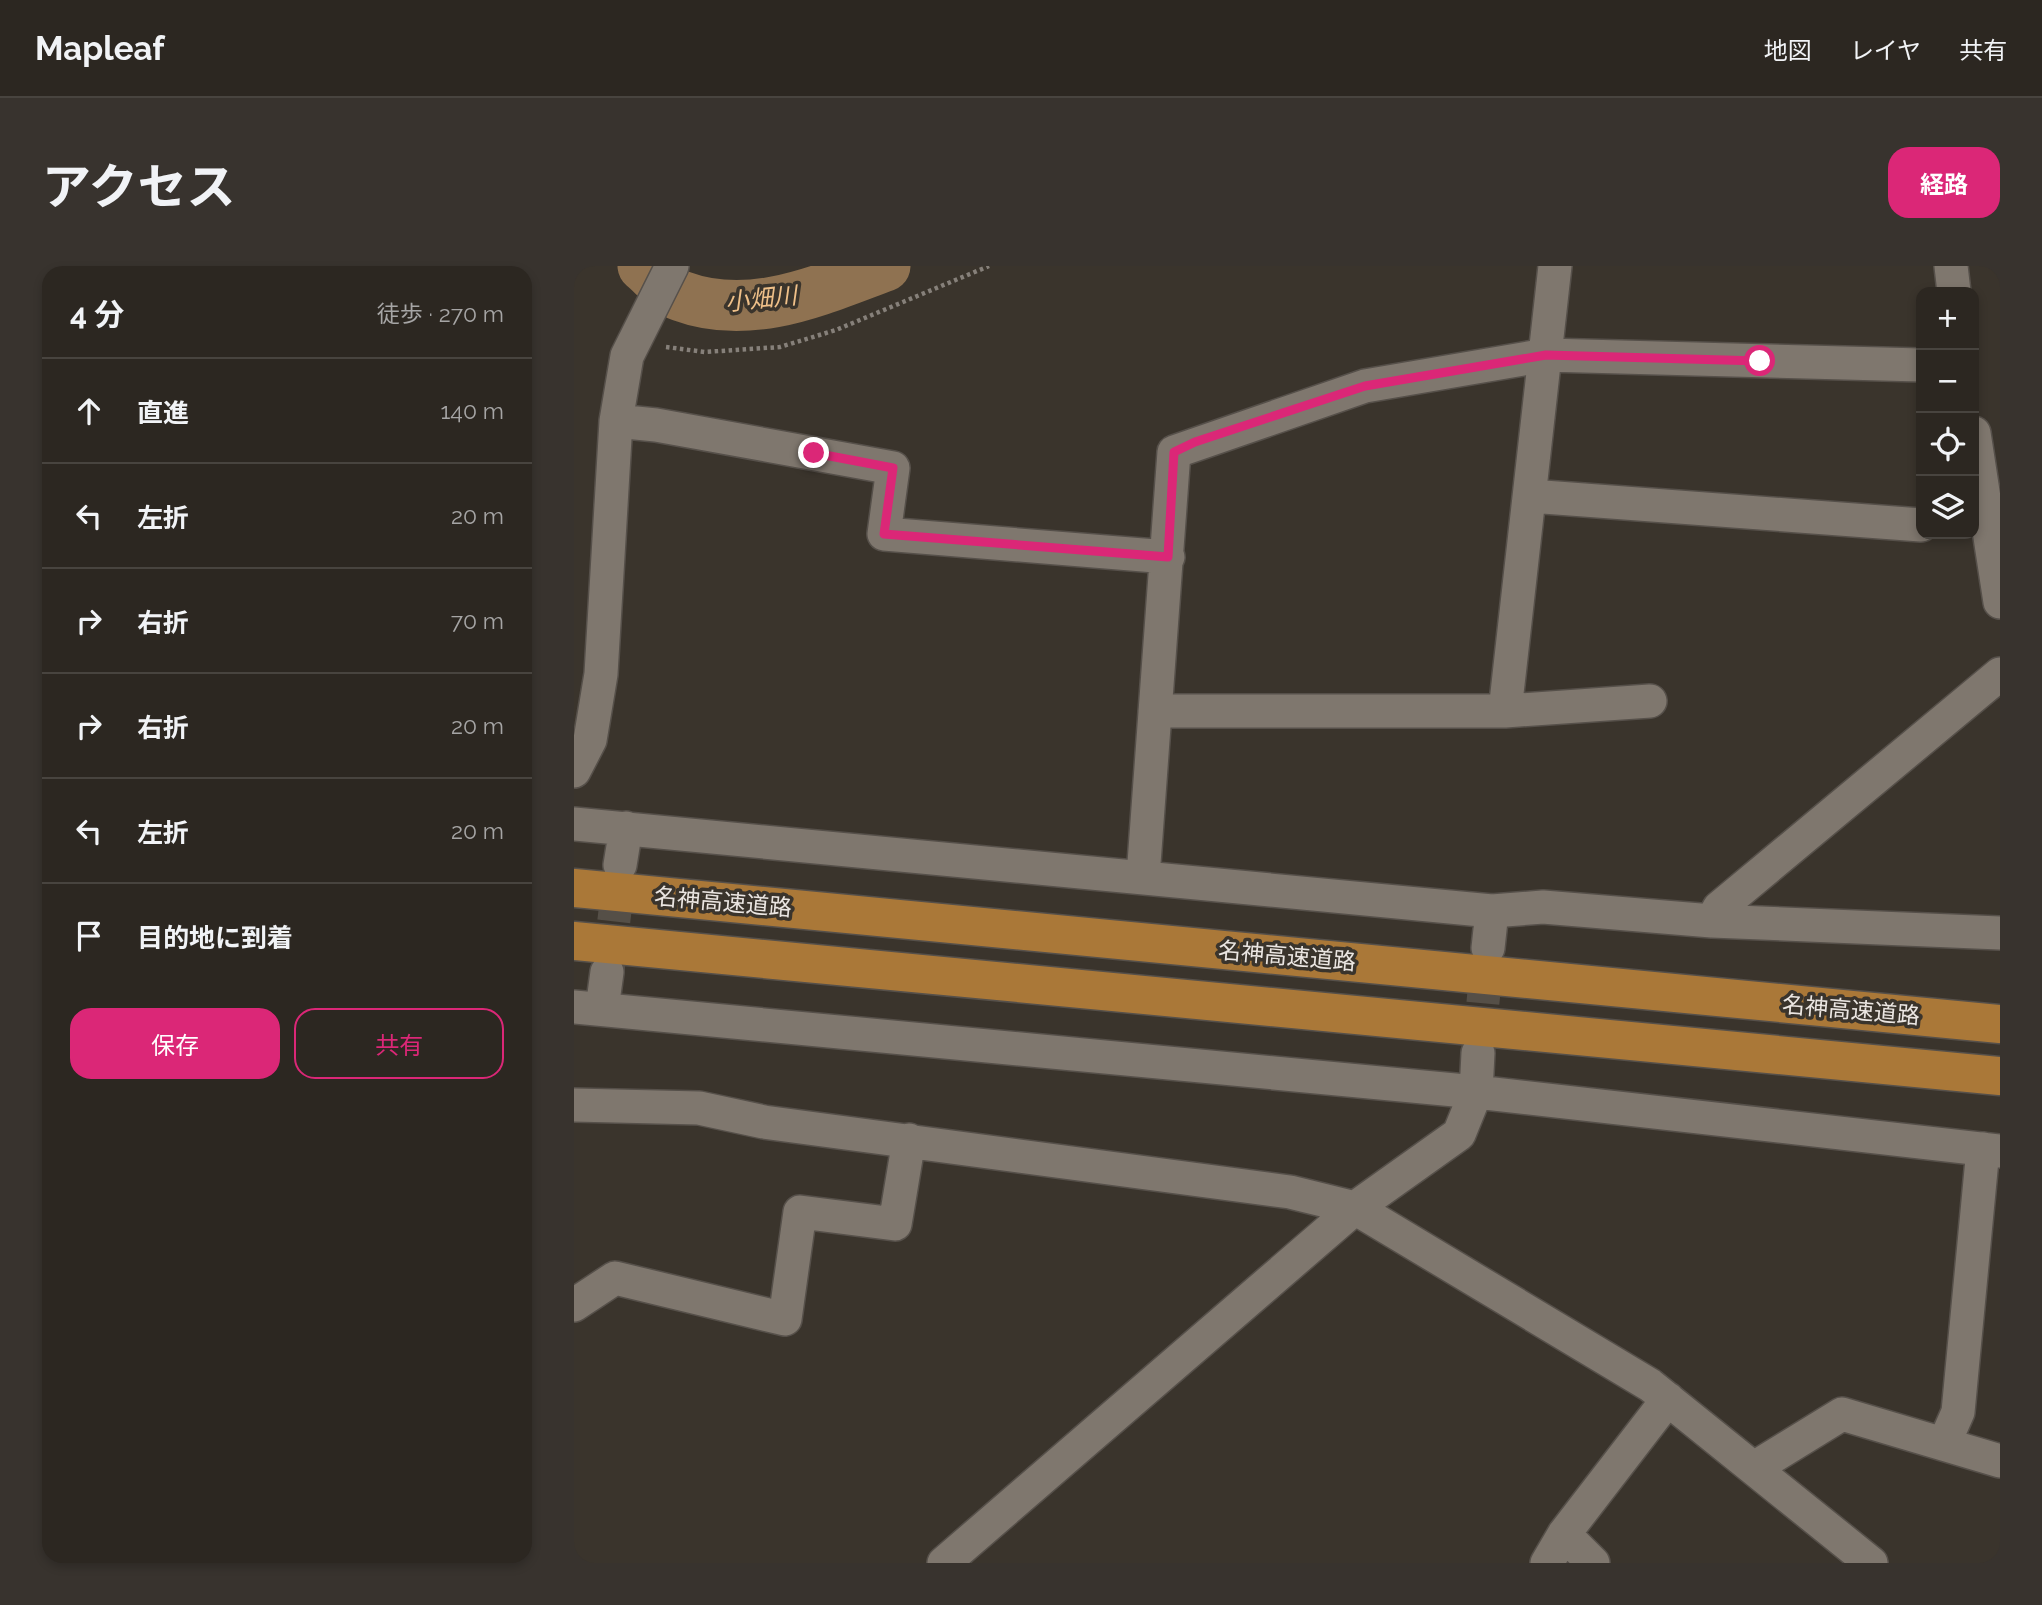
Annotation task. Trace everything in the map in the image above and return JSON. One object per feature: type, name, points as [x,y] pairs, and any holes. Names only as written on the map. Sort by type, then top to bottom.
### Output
[{"type":"highway","name":"名神高速道路","points":[[574,888],[2000,1023]]},
{"type":"highway","points":[[574,941],[2000,1076]]},
{"type":"highway","points":[[1927,1069],[2000,1081]]},
{"type":"street","points":[[574,771],[590,740],[601,674],[616,421],[627,356],[672,266]]},
{"type":"street","points":[[1505,711],[1555,266]]},
{"type":"street","points":[[1951,266],[1953,287]]},
{"type":"street","points":[[1143,877],[1174,452],[1195,442],[1365,386],[1546,355],[1916,365]]},
{"type":"street","points":[[616,421],[656,425],[893,468],[884,534],[1168,557]]},
{"type":"street","points":[[1977,476],[1981,528],[2000,601]]},
{"type":"street","points":[[1530,496],[1916,525]]},
{"type":"street","points":[[1712,921],[1718,908],[2000,674]]},
{"type":"street","points":[[1155,711],[1505,711],[1650,701]]},
{"type":"street","points":[[574,824],[1492,911],[1543,907],[1712,921],[2000,933]]},
{"type":"street","points":[[620,865],[626,828]]},
{"type":"street","points":[[1488,948],[1492,911]]},
{"type":"street","points":[[607,972],[588,1008],[1476,1092],[1991,1150],[1958,1412],[1944,1444]]},
{"type":"street","points":[[944,1563],[1355,1208],[1459,1134],[1476,1092],[1478,1053]]},
{"type":"street","points":[[574,1105],[699,1108],[764,1122],[1290,1192],[1355,1208],[1650,1385],[1871,1563]]},
{"type":"street","points":[[574,1305],[615,1278],[785,1319],[800,1212],[895,1224],[909,1140]]},
{"type":"street","points":[[1547,1563],[1564,1534],[1668,1399]]},
{"type":"street","points":[[1754,1468],[1842,1414],[2000,1461]]},
{"type":"street","points":[[1564,1534],[1593,1563]]},
{"type":"path","points":[[645,319],[662,347],[694,351],[780,347],[836,330],[989,266]]},
{"type":"waterway","name":"小畑川","points":[[643,266],[676,294],[707,303],[733,306],[785,300],[885,266]]},
{"type":"tunnel","points":[[608,971],[620,868]]},
{"type":"tunnel","points":[[1478,1053],[1488,951]]},
{"type":"route","points":[[814,453],[893,468],[884,534],[1168,557],[1174,452],[1219,434],[1365,386],[1546,355],[1760,361]]}]
